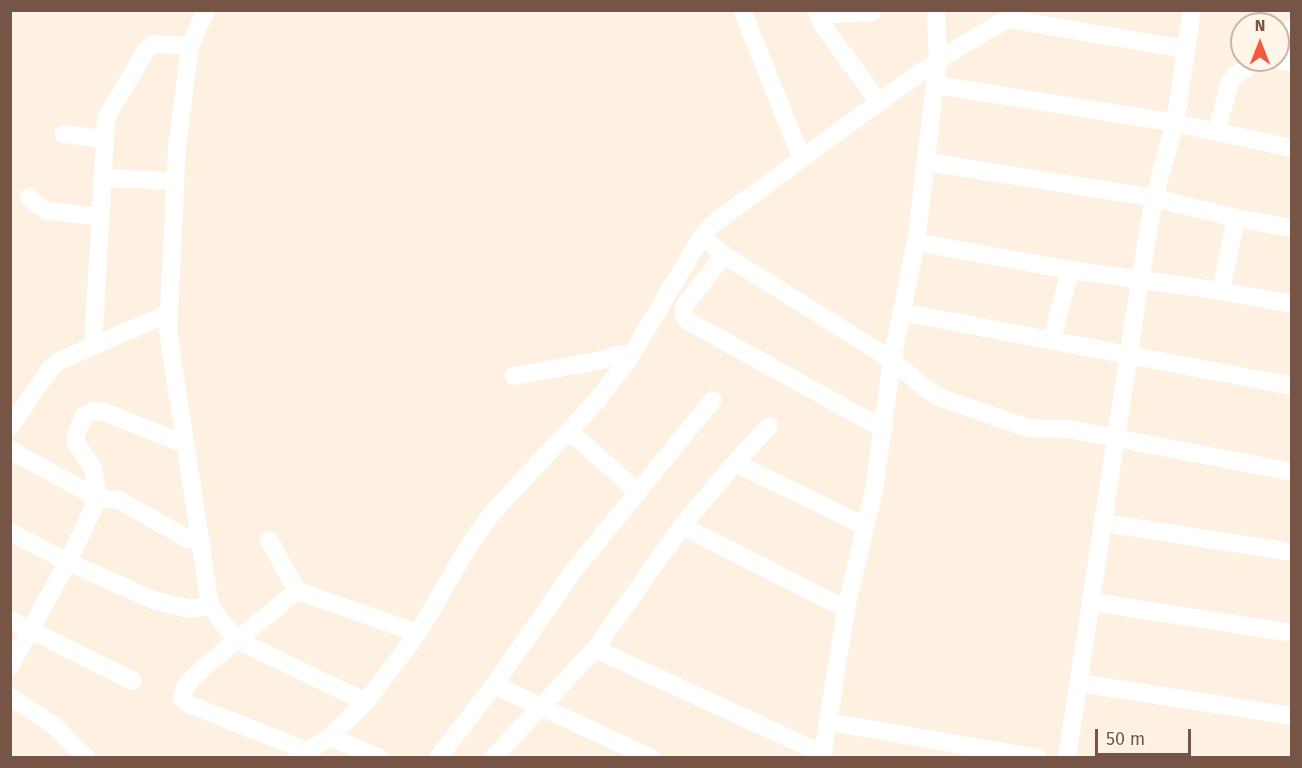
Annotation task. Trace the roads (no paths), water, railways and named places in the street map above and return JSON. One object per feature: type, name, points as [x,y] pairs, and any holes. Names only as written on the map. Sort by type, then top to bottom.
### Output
[{"type":"street","points":[[206,10],[190,46],[175,181],[169,313],[170,354],[202,543],[210,606],[235,639],[366,702]]},
{"type":"street","points":[[742,10],[801,157]]},
{"type":"street","points":[[595,649],[823,756],[846,609],[884,429],[892,360],[916,242],[936,85],[938,60],[936,10]]},
{"type":"street","points":[[1068,758],[1140,280],[1154,198],[1175,123],[1192,10]]},
{"type":"street","points":[[817,13],[873,12]]},
{"type":"street","points":[[817,13],[879,102]]},
{"type":"street","points":[[336,746],[418,633],[468,547],[492,513],[569,430],[630,357],[702,236],[713,224],[801,157],[938,60],[1018,13],[1185,49]]},
{"type":"street","points":[[93,346],[104,139],[111,107],[147,49],[154,44],[190,46]]},
{"type":"street","points":[[1217,130],[1230,82],[1240,72]]},
{"type":"street","points":[[936,85],[1217,130],[1292,148]]},
{"type":"street","points":[[64,134],[104,139]]},
{"type":"street","points":[[927,162],[1154,198],[1236,218],[1292,228]]},
{"type":"street","points":[[102,178],[175,181]]},
{"type":"street","points":[[30,197],[37,205],[48,211],[101,217]]},
{"type":"street","points":[[1221,291],[1236,218]]},
{"type":"street","points":[[702,236],[724,255],[892,360],[925,388],[941,398],[1028,428],[1069,429],[1292,472]]},
{"type":"street","points":[[916,242],[1070,270],[1221,291],[1292,304]]},
{"type":"street","points":[[724,255],[684,307],[684,315],[688,321],[884,429]]},
{"type":"street","points":[[1052,340],[1070,270]]},
{"type":"street","points":[[902,312],[1292,386]]},
{"type":"street","points":[[10,427],[50,369],[59,361],[169,313]]},
{"type":"street","points":[[514,376],[602,360],[619,354],[630,357]]},
{"type":"street","points":[[438,758],[494,685],[575,569],[712,400]]},
{"type":"street","points":[[10,666],[68,562],[98,498],[93,468],[76,442],[79,429],[88,413],[104,412],[184,444]]},
{"type":"street","points":[[493,758],[595,649],[682,526],[769,426]]},
{"type":"street","points":[[569,430],[637,491]]},
{"type":"street","points":[[10,450],[98,498],[119,500],[188,539],[202,543]]},
{"type":"street","points":[[735,463],[865,526]]},
{"type":"street","points":[[1104,523],[1292,552]]},
{"type":"street","points":[[682,526],[846,609]]},
{"type":"street","points":[[10,531],[68,562],[166,605],[188,609],[210,606]]},
{"type":"street","points":[[269,540],[297,591],[418,633]]},
{"type":"street","points":[[297,591],[235,639],[186,685],[182,698],[188,704],[304,755],[336,746],[379,757]]},
{"type":"street","points":[[1092,602],[1292,633]]},
{"type":"street","points":[[10,620],[133,681]]},
{"type":"street","points":[[1080,683],[1292,716]]},
{"type":"street","points":[[494,685],[651,758]]},
{"type":"street","points":[[10,697],[55,726],[86,758]]},
{"type":"street","points":[[829,722],[1038,758]]}]
